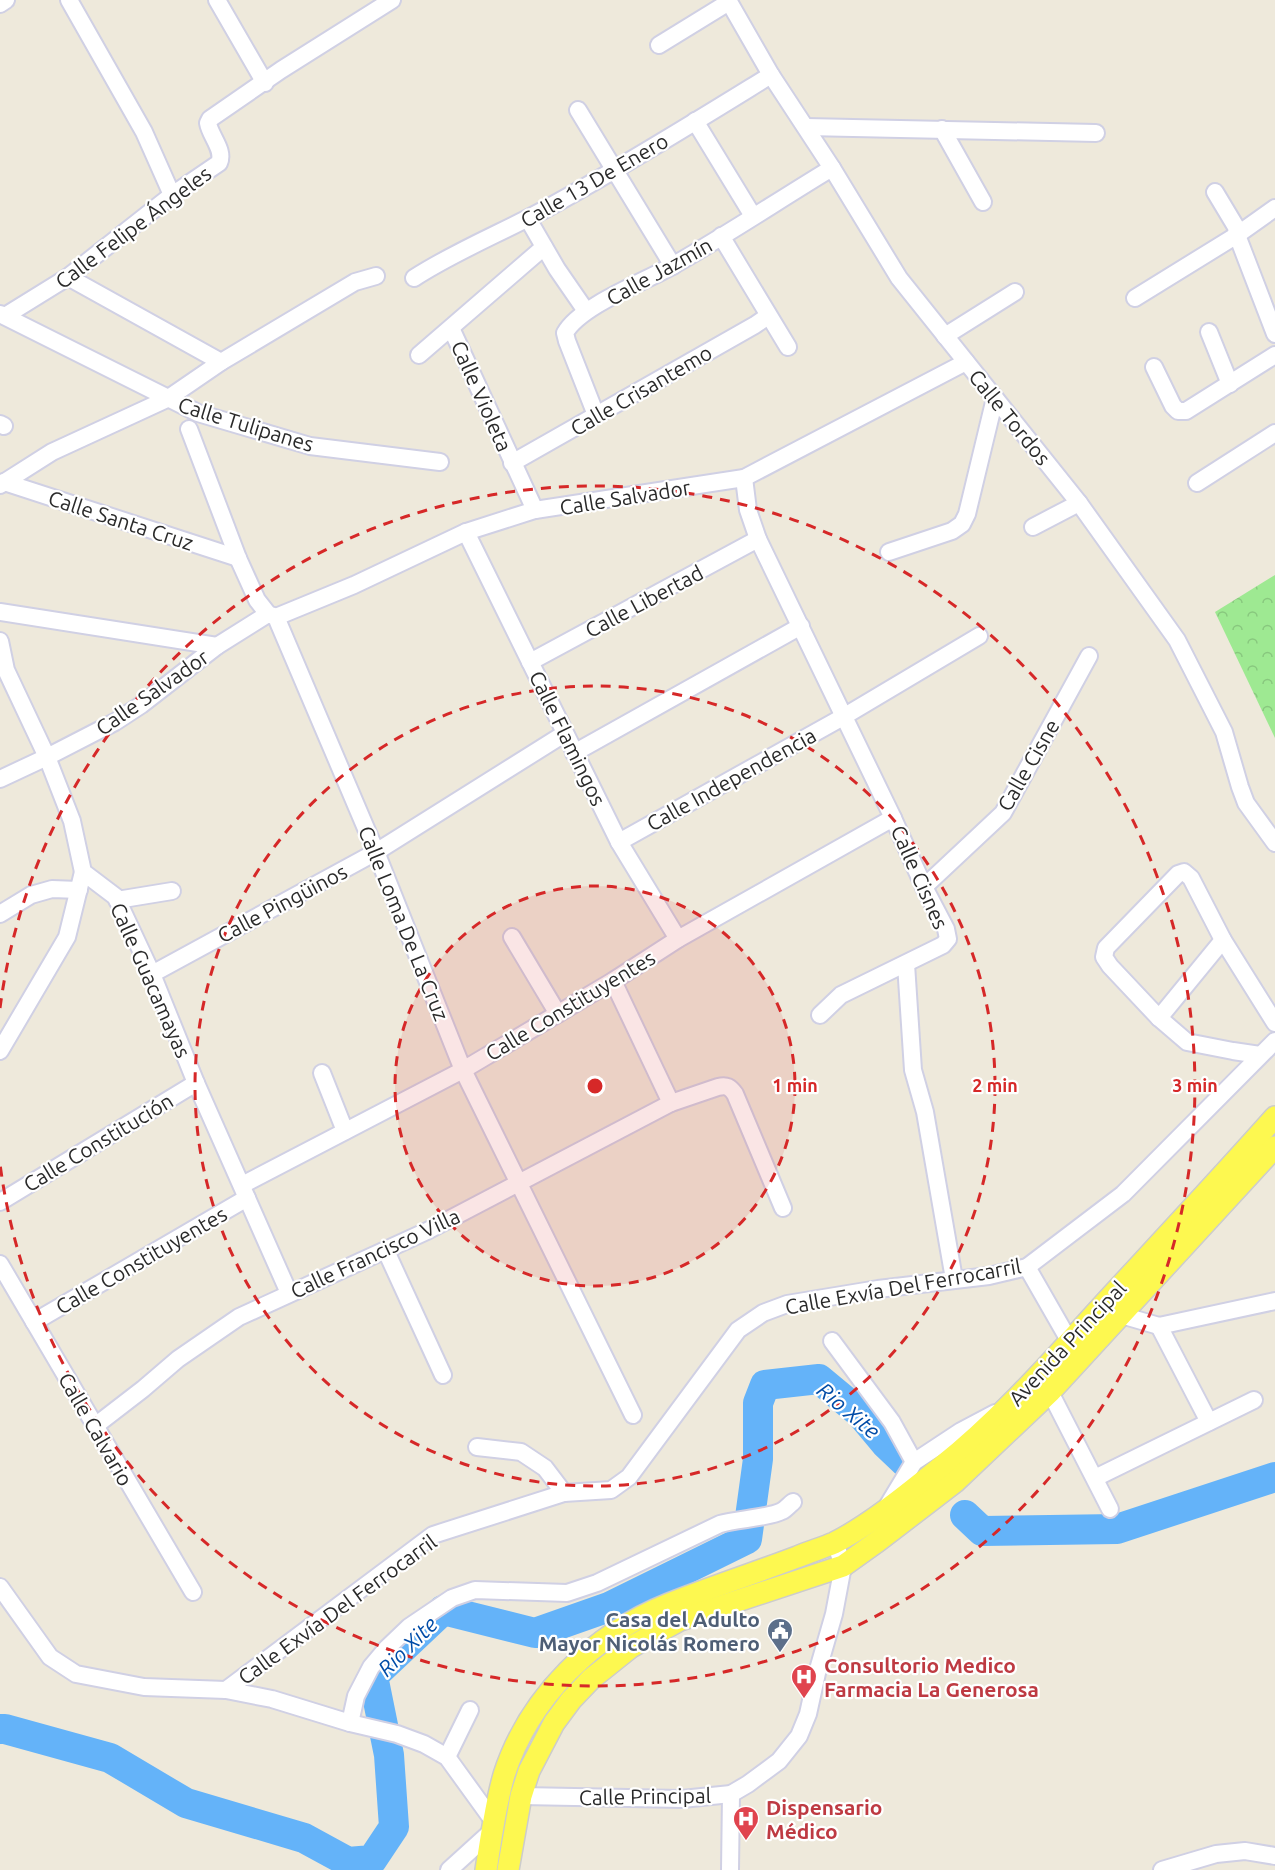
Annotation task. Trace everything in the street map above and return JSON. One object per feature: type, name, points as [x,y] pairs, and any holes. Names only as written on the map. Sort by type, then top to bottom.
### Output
[{"type":"main road","name":"Avenida Principal","points":[[486,1870],[504,1775],[518,1742],[542,1702],[558,1681],[581,1658],[614,1633],[668,1604],[835,1542],[885,1509],[942,1466],[1009,1405],[1070,1342],[1275,1117]]},
{"type":"main road","name":"Avenida Principal","points":[[508,1870],[521,1796],[538,1751],[565,1708],[591,1679],[631,1647],[680,1620],[843,1566],[955,1482],[1050,1392],[1275,1147]]},
{"type":"street","points":[[0,4],[6,0]]},
{"type":"street","points":[[69,0],[144,132],[172,195]]},
{"type":"street","points":[[217,0],[265,83]]},
{"type":"street","name":"Calle Felipe Ángeles","points":[[2,315],[68,277],[172,195],[219,163],[221,158],[209,128],[210,119],[281,70],[392,0]]},
{"type":"street","points":[[659,45],[728,1]]},
{"type":"street","name":"Calle Tordos","points":[[728,1],[771,75],[832,168],[899,278],[1079,503],[1177,640],[1224,732],[1246,803],[1275,843]]},
{"type":"street","name":"Calle 13 De Enero","points":[[414,278],[434,265],[528,219],[614,172],[771,75]]},
{"type":"street","points":[[578,110],[673,266]]},
{"type":"street","points":[[695,121],[753,216]]},
{"type":"street","points":[[806,127],[1096,133]]},
{"type":"street","points":[[942,129],[983,201]]},
{"type":"street","name":"Calle Jazmín","points":[[596,415],[565,333],[569,325],[586,311],[673,266],[832,168]]},
{"type":"street","points":[[1215,192],[1236,227],[1237,235],[1275,334]]},
{"type":"street","points":[[1135,298],[1237,235],[1275,208]]},
{"type":"street","points":[[528,219],[586,311]]},
{"type":"street","points":[[721,236],[788,347]]},
{"type":"street","name":"Calle Violeta","points":[[535,510],[452,328],[544,247]]},
{"type":"street","points":[[2,484],[52,452],[167,399],[221,363],[356,282],[376,276]]},
{"type":"street","points":[[68,277],[221,363]]},
{"type":"street","points":[[945,336],[1016,292]]},
{"type":"street","name":"Calle Tulipanes","points":[[2,315],[198,413],[310,446],[440,462]]},
{"type":"street","name":"Calle Crisantemo","points":[[512,463],[768,316]]},
{"type":"street","points":[[419,355],[452,328]]},
{"type":"street","points":[[1209,332],[1230,384]]},
{"type":"street","points":[[1154,367],[1173,406],[1178,411],[1186,411],[1275,356]]},
{"type":"street","name":"Calle Salvador","points":[[0,779],[115,722],[141,705],[217,646],[272,615],[354,585],[466,532],[535,510],[744,478],[966,362]]},
{"type":"street","points":[[888,552],[952,531],[962,524],[967,514],[995,399]]},
{"type":"street","name":"Calle Loma De La Cruz","points":[[189,429],[238,558],[257,600],[272,615],[376,852],[463,1070],[633,1415]]},
{"type":"street","points":[[1197,483],[1275,433]]},
{"type":"street","name":"Calle Cisnes","points":[[744,478],[747,510],[758,539],[946,929],[948,939],[943,945],[906,964]]},
{"type":"street","name":"Calle Santa Cruz","points":[[2,484],[238,558]]},
{"type":"street","points":[[1033,527],[1079,503]]},
{"type":"street","name":"Calle Flamingos","points":[[466,532],[619,842],[678,939]]},
{"type":"street","name":"Calle Libertad","points":[[530,663],[758,539]]},
{"type":"street","points":[[0,612],[217,646]]},
{"type":"street","points":[[574,753],[801,626]]},
{"type":"street","name":"Calle Independencia","points":[[619,842],[843,717],[980,636]]},
{"type":"street","points":[[0,640],[3,671],[47,757],[72,821],[83,872],[67,938],[0,1052]]},
{"type":"street","name":"Calle Cisne","points":[[924,887],[1003,813],[1089,656]]},
{"type":"street","name":"Calle Pingüinos","points":[[152,974],[376,852],[564,734]]},
{"type":"street","name":"Calle Constituyentes","points":[[34,1322],[345,1131],[463,1070],[613,981],[678,939],[893,818]]},
{"type":"street","name":"Calle Guacamayas","points":[[83,872],[116,897],[152,974],[196,1083],[289,1293]]},
{"type":"street","points":[[1260,1055],[1233,1052],[1188,1042],[1159,1018],[1110,966],[1104,957],[1106,948],[1178,874],[1184,872],[1191,878],[1223,940],[1275,1023]]},
{"type":"street","points":[[0,914],[31,895],[52,889],[79,890]]},
{"type":"street","points":[[117,900],[171,891]]},
{"type":"street","points":[[512,938],[558,1014]]},
{"type":"street","points":[[1159,1018],[1223,940]]},
{"type":"street","points":[[820,1015],[841,995],[906,964],[913,1070],[926,1112],[954,1279]]},
{"type":"street","points":[[613,981],[671,1103]]},
{"type":"street","name":"Calle Exvía Del Ferrocarril","points":[[226,1690],[433,1534],[564,1493],[611,1490],[629,1477],[738,1330],[763,1314],[787,1304],[954,1279],[989,1276],[1027,1267],[1123,1194],[1275,1041]]},
{"type":"street","points":[[322,1073],[345,1131]]},
{"type":"street","name":"Calle Constitución","points":[[0,1202],[196,1083]]},
{"type":"street","name":"Calle Francisco Villa","points":[[95,1426],[178,1359],[239,1317],[386,1251],[519,1184],[671,1103],[718,1087],[730,1088],[735,1094],[783,1208]]},
{"type":"street","points":[[386,1251],[443,1375]]},
{"type":"street","name":"Calle Calvario","points":[[0,1264],[193,1592]]},
{"type":"street","points":[[1027,1267],[1070,1342]]},
{"type":"street","points":[[1121,1315],[1159,1326],[1275,1302]]},
{"type":"street","points":[[1159,1326],[1209,1422]]},
{"type":"street","points":[[832,1341],[892,1422],[914,1462]]},
{"type":"street","points":[[1050,1392],[1110,1509]]},
{"type":"street","points":[[1095,1479],[1254,1400]]},
{"type":"street","points":[[885,1509],[914,1462],[961,1431],[1009,1405]]},
{"type":"street","points":[[477,1447],[521,1452],[545,1468],[564,1493]]},
{"type":"street","points":[[357,1724],[356,1696],[376,1661],[409,1627],[452,1598],[475,1590],[567,1593],[597,1583],[706,1529],[738,1519],[771,1515],[782,1511],[793,1502]]},
{"type":"street","name":"Calle Principal","points":[[521,1796],[682,1799],[731,1794],[779,1761],[799,1736],[808,1714],[834,1614],[843,1566],[835,1542]]},
{"type":"street","points":[[0,1587],[50,1657],[76,1674],[144,1687],[226,1690],[272,1699],[397,1734],[424,1744],[447,1757],[493,1827],[449,1870]]},
{"type":"street","points":[[447,1757],[470,1710]]},
{"type":"street","points":[[730,1870],[731,1794]]},
{"type":"street","points":[[1162,1870],[1216,1854],[1245,1851],[1275,1856]]},
{"type":"green space","points":[[1275,575],[1275,738],[1215,612]]},
{"type":"waterway","name":"Rio Xite","points":[[0,1729],[110,1758],[186,1803],[304,1838],[348,1862],[372,1860],[394,1827],[389,1755],[373,1676],[443,1610],[535,1633],[609,1607],[747,1539],[758,1459],[758,1403],[765,1385],[819,1379],[860,1413],[885,1443],[905,1462]]},
{"type":"waterway","name":"Rio Xite","points":[[965,1515],[982,1531],[1117,1529],[1275,1477]]},
{"type":"place","name":"Casa del Adulto Mayor Nicolás Romero","points":[[780,1654]]},
{"type":"place","name":"Consultorio Medico Farmacia La Generosa","points":[[804,1700]]},
{"type":"place","name":"Dispensario Médico","points":[[746,1842]]}]
